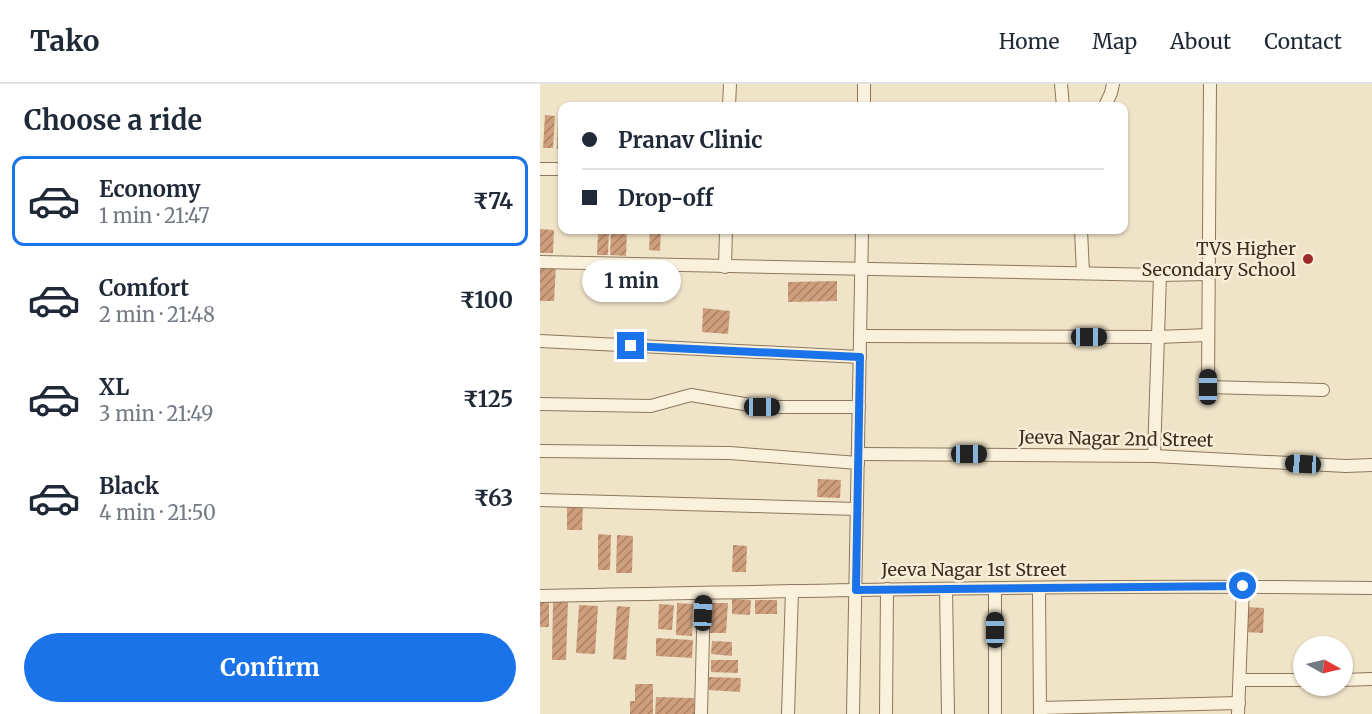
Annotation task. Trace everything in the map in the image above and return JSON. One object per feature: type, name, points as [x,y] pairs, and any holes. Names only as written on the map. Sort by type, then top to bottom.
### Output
[{"type":"street","points":[[729,102],[730,84]]},
{"type":"street","points":[[864,84],[864,102]]},
{"type":"street","points":[[1061,84],[1063,102]]},
{"type":"street","points":[[1107,102],[1113,84]]},
{"type":"street","points":[[1210,84],[1208,387],[1323,390]]},
{"type":"street","points":[[540,169],[558,169]]},
{"type":"street","points":[[725,267],[726,234]]},
{"type":"street","points":[[854,714],[862,234]]},
{"type":"street","points":[[1081,234],[1083,273]]},
{"type":"street","points":[[540,262],[1160,275],[1208,274]]},
{"type":"street","points":[[1154,456],[1160,275]]},
{"type":"street","points":[[860,336],[1158,337],[1208,335]]},
{"type":"street","points":[[540,341],[860,357]]},
{"type":"street","points":[[540,404],[651,406],[691,395],[762,407],[859,407]]},
{"type":"street","name":"Jeeva Nagar 2nd Street","points":[[540,451],[730,453],[858,458],[1154,456],[1346,466],[1372,465]]},
{"type":"street","points":[[540,500],[675,502],[857,509]]},
{"type":"street","points":[[1039,588],[1040,711],[1239,708],[1243,586]]},
{"type":"street","name":"Jeeva Nagar 1st Street","points":[[540,596],[887,589],[1243,586],[1372,588]]},
{"type":"street","points":[[995,588],[995,714]]},
{"type":"street","points":[[886,714],[887,589]]},
{"type":"street","points":[[946,589],[948,714]]},
{"type":"street","points":[[788,714],[792,591]]},
{"type":"street","points":[[701,714],[704,592]]},
{"type":"street","points":[[1240,680],[1293,680]]},
{"type":"street","points":[[1353,680],[1372,680]]},
{"type":"building","points":[[545,115],[555,116],[553,148],[543,148]]},
{"type":"building","points":[[540,229],[554,230],[553,253],[540,253]]},
{"type":"building","points":[[598,234],[609,234],[608,255],[597,255]]},
{"type":"building","points":[[611,234],[627,234],[626,256],[610,255]]},
{"type":"building","points":[[650,234],[661,234],[660,251],[649,250]]},
{"type":"building","points":[[540,266],[556,267],[554,301],[540,301]]},
{"type":"building","points":[[837,281],[837,301],[788,302],[788,282]]},
{"type":"building","points":[[703,308],[730,311],[728,334],[702,332]]},
{"type":"building","points":[[818,479],[841,480],[840,498],[817,497]]},
{"type":"building","points":[[567,504],[583,505],[582,530],[567,530]]},
{"type":"building","points":[[598,534],[611,535],[610,570],[598,570]]},
{"type":"building","points":[[617,535],[633,536],[632,573],[616,573]]},
{"type":"building","points":[[733,545],[747,546],[746,572],[732,572]]},
{"type":"building","points":[[732,599],[751,600],[750,615],[732,614]]},
{"type":"building","points":[[755,600],[777,600],[777,614],[755,614]]},
{"type":"building","points":[[553,601],[568,601],[566,660],[552,660]]},
{"type":"building","points":[[540,603],[549,603],[549,627],[540,627]]},
{"type":"building","points":[[677,603],[693,604],[692,636],[676,635]]},
{"type":"building","points":[[712,603],[728,603],[726,633],[710,633]]},
{"type":"building","points":[[659,604],[674,605],[672,630],[658,629]]},
{"type":"building","points":[[579,605],[598,606],[595,654],[576,653]]},
{"type":"building","points":[[617,606],[630,607],[626,660],[613,659]]},
{"type":"building","points":[[1245,607],[1264,608],[1263,633],[1244,632]]},
{"type":"building","points":[[656,638],[693,640],[692,658],[656,656]]},
{"type":"building","points":[[712,641],[732,642],[732,656],[711,654]]},
{"type":"building","points":[[711,660],[738,660],[738,673],[711,672]]},
{"type":"building","points":[[709,677],[741,678],[740,692],[709,690]]},
{"type":"building","points":[[635,684],[653,684],[653,714],[630,714],[630,701],[635,701]]},
{"type":"building","points":[[656,697],[694,698],[694,714],[655,714]]},
{"type":"place","name":"TVS Higher Secondary School","points":[[1308,259]]},
{"type":"route","points":[[631,346],[860,357],[856,590],[1243,586]]}]
